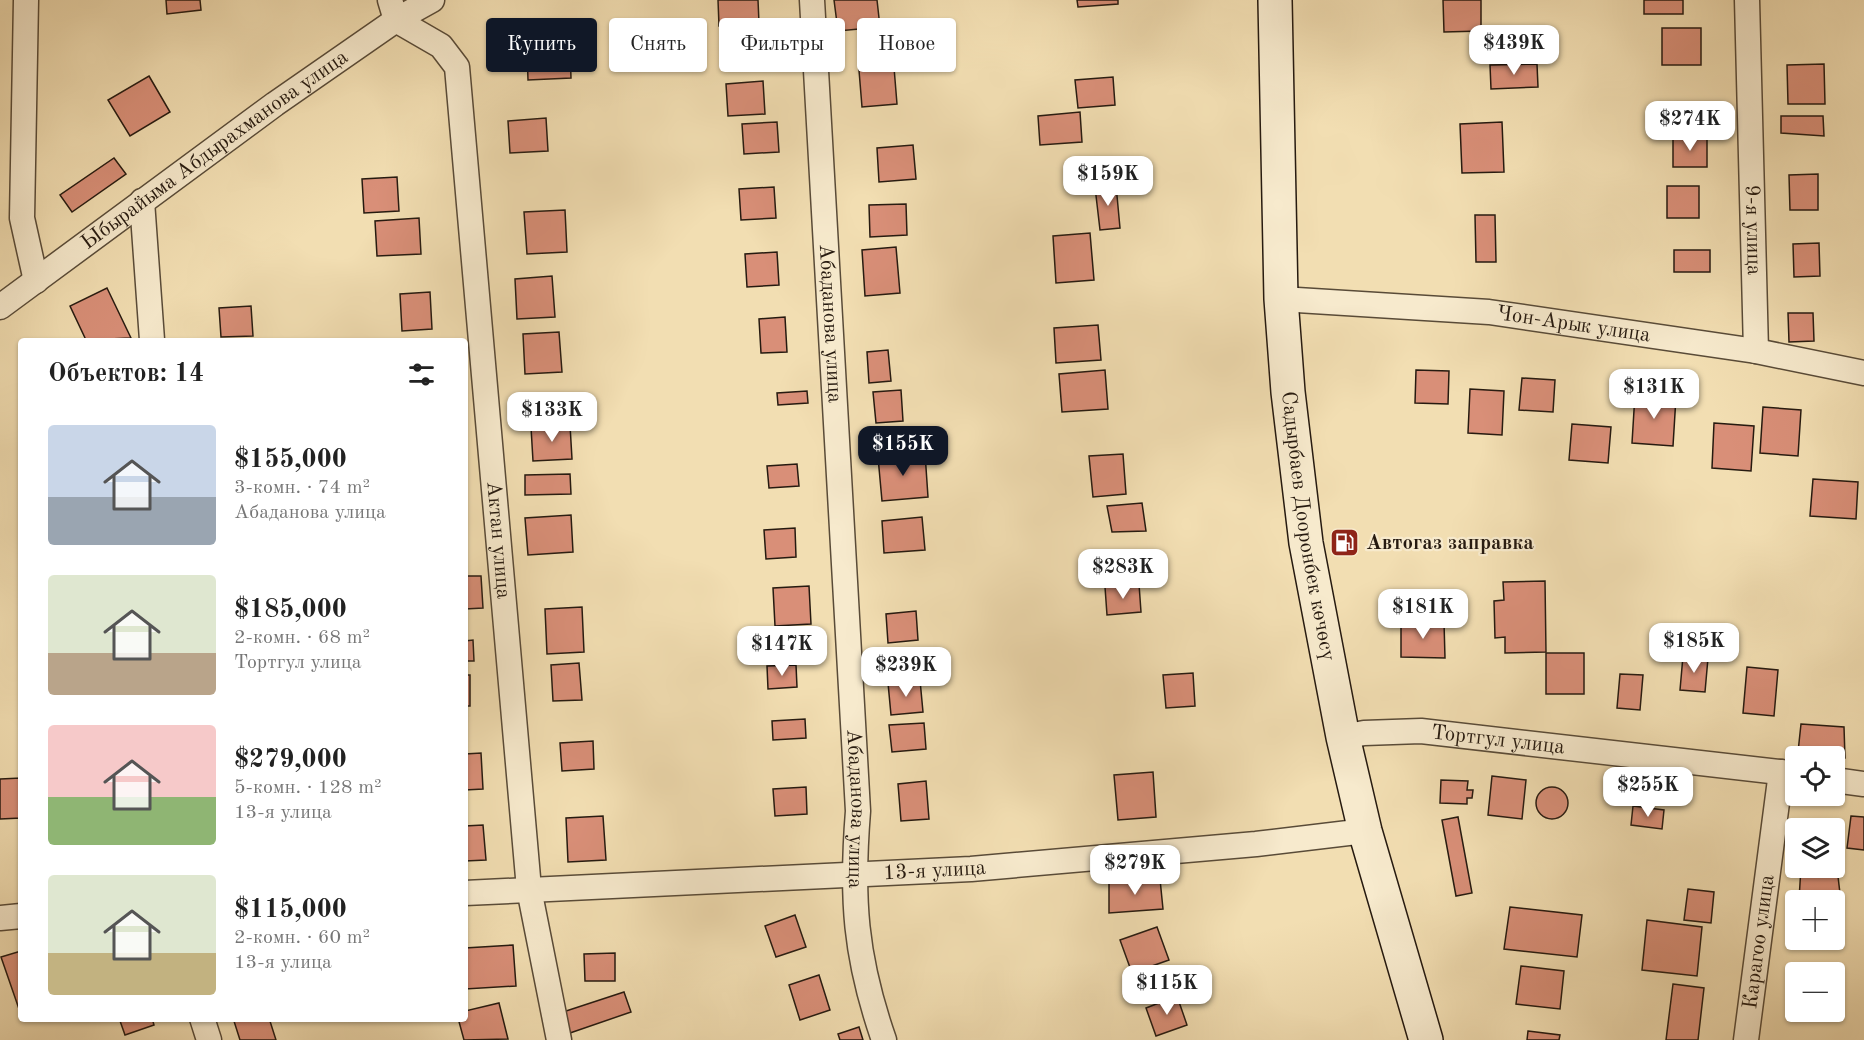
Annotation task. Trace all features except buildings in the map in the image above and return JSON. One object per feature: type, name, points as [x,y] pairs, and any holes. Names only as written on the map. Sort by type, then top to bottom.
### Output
[{"type":"main road","name":"Садырбаев Дооронбек көчөсү","points":[[1275,0],[1281,298],[1288,392],[1306,543],[1343,738],[1365,831],[1426,1040]]},
{"type":"street","points":[[27,0],[22,218],[36,281]]},
{"type":"street","name":"Ыбырайыма Абдырахманова улица","points":[[0,307],[393,10],[432,0]]},
{"type":"street","name":"Абаданова улица","points":[[812,0],[858,811],[853,873],[856,930],[872,1006],[884,1040]]},
{"type":"street","name":"9-я улица","points":[[1747,0],[1756,351]]},
{"type":"street","name":"Актан улица","points":[[393,10],[441,46],[457,67],[529,889],[559,1040]]},
{"type":"street","points":[[142,201],[152,338]]},
{"type":"street","name":"Чон-Арык улица","points":[[1281,298],[1489,312],[1756,351],[1864,373]]},
{"type":"street","name":"Тортгул улица","points":[[1343,738],[1364,734],[1421,731],[1785,773]]},
{"type":"street","points":[[1845,781],[1864,784]]},
{"type":"street","name":"Карагоо улица","points":[[1746,1040],[1785,792]]},
{"type":"street","name":"13-я улица","points":[[468,893],[971,869],[1256,844],[1365,831]]},
{"type":"street","points":[[0,918],[18,916]]},
{"type":"street","points":[[203,1022],[209,1040]]},
{"type":"place","name":"Автогаз заправка","points":[[1345,543]]}]
